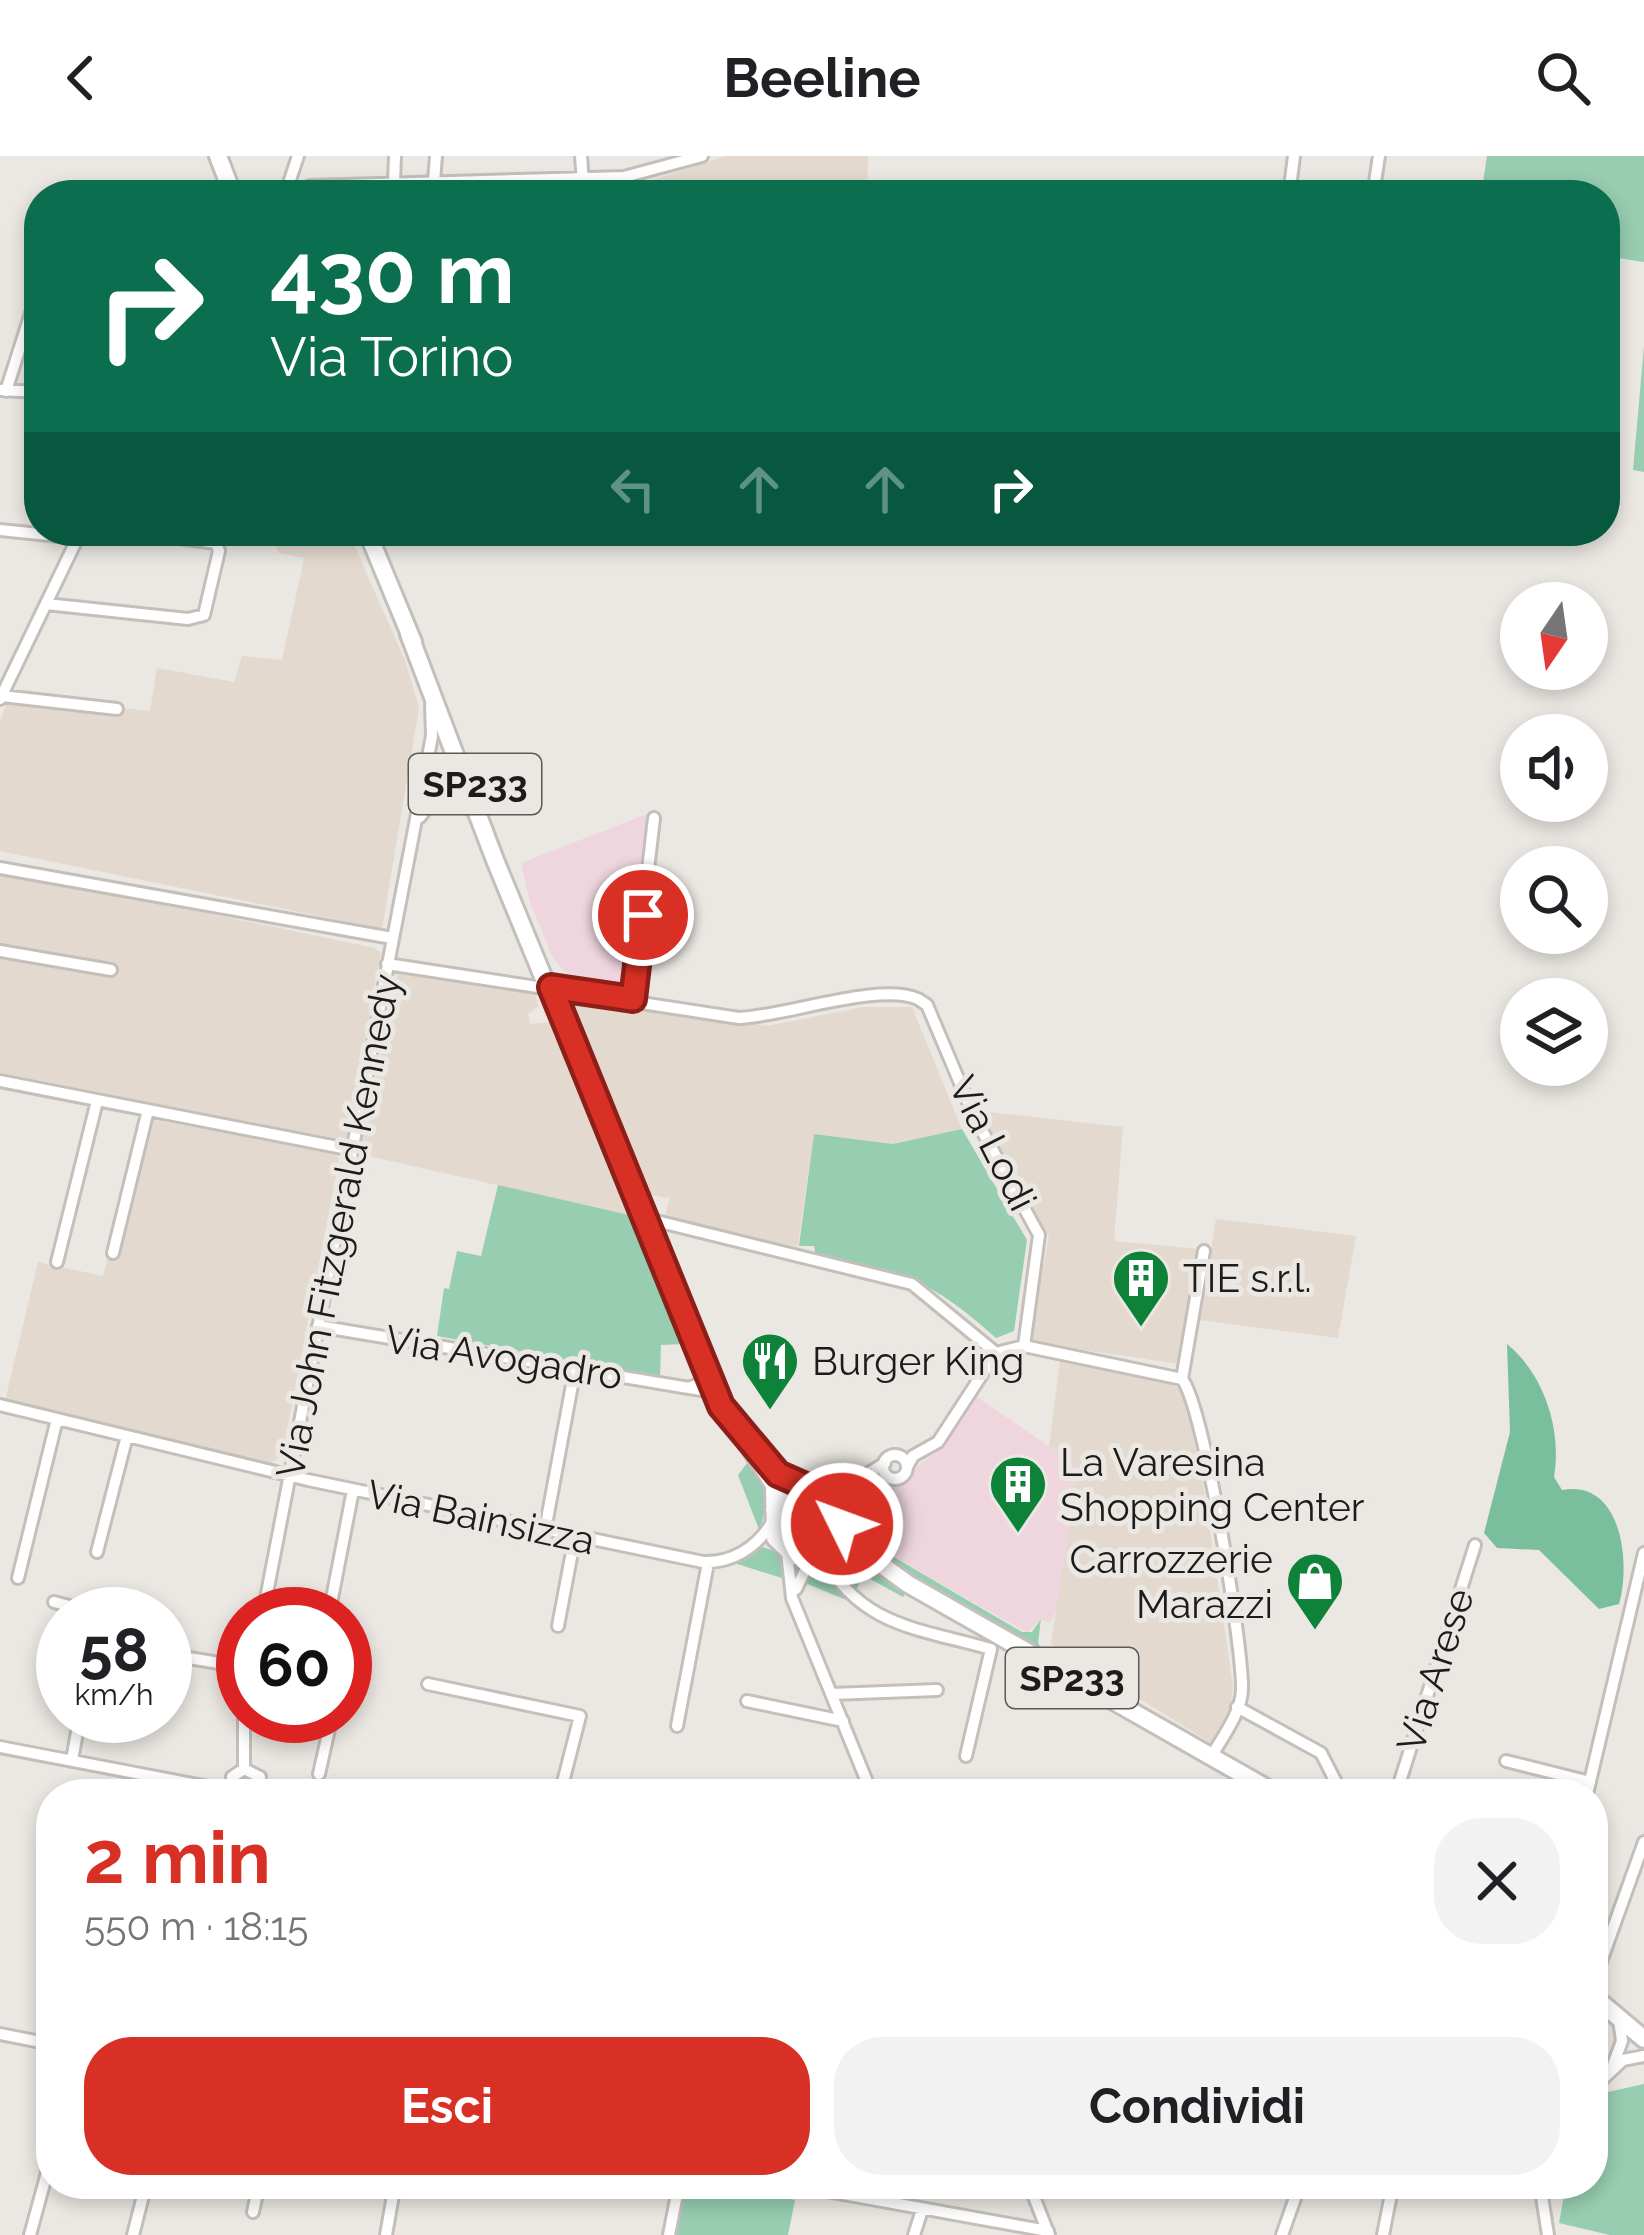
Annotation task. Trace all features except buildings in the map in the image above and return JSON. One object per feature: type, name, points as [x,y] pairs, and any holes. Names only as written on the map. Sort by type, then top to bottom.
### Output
[{"type":"main road","name":"SP233","points":[[373,546],[503,856],[531,938]]},
{"type":"main road","name":"SP233","points":[[437,702],[476,814],[531,938],[711,1386],[771,1477],[773,1517],[783,1548],[819,1555],[849,1547],[871,1557],[922,1593],[1250,1779]]},
{"type":"main road","name":"SP233","points":[[729,1418],[778,1474],[830,1497],[871,1557]]},
{"type":"main road","points":[[773,1517],[788,1493],[808,1489]]},
{"type":"main road","points":[[819,1555],[840,1518]]},
{"type":"street","points":[[581,156],[584,178]]},
{"type":"street","points":[[644,156],[645,173]]},
{"type":"street","points":[[484,180],[645,173],[703,156]]},
{"type":"street","points":[[3,390],[24,330]]},
{"type":"street","points":[[73,546],[1,698],[117,709]]},
{"type":"street","points":[[46,604],[188,620],[205,616],[219,546]]},
{"type":"street","name":"Via John Fitzgerald Kennedy","points":[[269,1587],[437,702]]},
{"type":"street","points":[[424,773],[442,763],[458,767],[503,856]]},
{"type":"street","name":"Via John Fitzgerald Kennedy","points":[[411,837],[427,805],[458,767]]},
{"type":"street","points":[[427,805],[453,800],[476,814]]},
{"type":"street","points":[[387,964],[633,999],[655,818]]},
{"type":"street","points":[[0,868],[392,938]]},
{"type":"street","points":[[0,951],[111,970]]},
{"type":"street","name":"Via Lodi","points":[[633,999],[740,1018],[779,1016],[840,1001],[919,1000],[927,1005],[974,1116],[1039,1235],[1024,1346]]},
{"type":"street","points":[[0,1082],[353,1150]]},
{"type":"street","points":[[56,1262],[97,1101]]},
{"type":"street","points":[[113,1253],[148,1110]]},
{"type":"street","points":[[644,1218],[913,1284],[996,1353]]},
{"type":"street","points":[[1204,1251],[1181,1379],[1213,1483],[1242,1689],[1211,1757]]},
{"type":"street","name":"Via Avogadro","points":[[318,1326],[689,1388],[711,1386]]},
{"type":"street","points":[[808,1489],[854,1482],[890,1459],[938,1442],[996,1353],[1024,1346],[1181,1379]]},
{"type":"street","points":[[545,1530],[575,1369]]},
{"type":"street","name":"Via Bainsizza","points":[[0,1405],[353,1490],[708,1563]]},
{"type":"street","points":[[18,1578],[57,1419]]},
{"type":"street","points":[[98,1552],[127,1436]]},
{"type":"street","points":[[867,1475],[901,1478],[921,1451]]},
{"type":"street","points":[[890,1459],[907,1467]]},
{"type":"street","points":[[889,1478],[890,1459]]},
{"type":"street","points":[[840,1518],[854,1482]]},
{"type":"street","points":[[334,1587],[353,1490]]},
{"type":"street","points":[[751,1547],[773,1517]]},
{"type":"street","points":[[558,1626],[575,1536]]},
{"type":"street","name":"Via Arese","points":[[1401,1779],[1474,1545]]},
{"type":"street","points":[[677,1726],[708,1563],[751,1547],[783,1548],[799,1610],[866,1779]]},
{"type":"street","points":[[1591,1779],[1644,1553]]},
{"type":"street","points":[[799,1610],[796,1585],[819,1555],[852,1599],[889,1621],[991,1649],[966,1756]]},
{"type":"street","points":[[428,1684],[580,1716],[564,1779]]},
{"type":"street","points":[[832,1694],[937,1690]]},
{"type":"street","points":[[747,1701],[843,1721]]},
{"type":"street","points":[[1237,1707],[1321,1753],[1334,1779]]},
{"type":"street","points":[[71,1760],[74,1743]]},
{"type":"street","points":[[244,1743],[244,1768]]},
{"type":"street","points":[[319,1774],[326,1743]]},
{"type":"street","points":[[0,1747],[168,1779]]},
{"type":"street","points":[[1506,1761],[1561,1779]]},
{"type":"street","points":[[232,1779],[244,1768]]},
{"type":"street","points":[[244,1768],[259,1779]]},
{"type":"street","points":[[1608,1942],[1644,1842]]},
{"type":"street","points":[[1608,2070],[1614,2016]]},
{"type":"street","points":[[1608,2070],[1622,2041],[1614,2016]]},
{"type":"street","points":[[0,2034],[36,2041]]},
{"type":"street","points":[[1608,2070],[1644,2056]]},
{"type":"street","points":[[30,2235],[40,2199]]},
{"type":"street","points":[[133,2235],[141,2199]]},
{"type":"street","points":[[253,2212],[256,2199]]},
{"type":"street","points":[[386,2235],[392,2199]]},
{"type":"street","points":[[669,2235],[676,2199]]},
{"type":"street","points":[[865,2199],[1048,2233]]},
{"type":"street","points":[[1035,2199],[1048,2233]]},
{"type":"street","points":[[1282,2235],[1295,2199]]},
{"type":"street","points":[[1383,2235],[1391,2199]]},
{"type":"street","points":[[1542,2199],[1548,2235]]},
{"type":"street","points":[[914,2235],[922,2210]]},
{"type":"shaded area","points":[[725,156],[868,156],[867,180],[653,180]]},
{"type":"shaded area","points":[[276,546],[355,546],[406,663],[419,708],[382,929],[0,851],[0,721],[10,695],[150,711],[157,668],[234,682],[242,656],[282,660],[304,558],[279,553]]},
{"type":"shaded area","points":[[647,814],[626,990],[566,973],[553,958],[530,903],[521,863]]},
{"type":"shaded area","points":[[0,870],[375,948],[381,953],[346,1141],[0,1073]]},
{"type":"shaded area","points":[[398,972],[534,992],[539,1006],[528,1014],[530,1024],[549,1022],[629,1215],[360,1154]]},
{"type":"shaded area","points":[[567,992],[767,1026],[863,1007],[912,1007],[962,1129],[893,1144],[814,1134],[798,1246],[726,1238],[664,1219],[670,1198],[639,1193]]},
{"type":"shaded area","points":[[979,1111],[1123,1127],[1114,1241],[1200,1249],[1180,1364],[1028,1342],[1049,1237]]},
{"type":"shaded area","points":[[142,1118],[337,1154],[282,1456],[267,1465],[5,1401],[38,1262],[103,1276]]},
{"type":"shaded area","points":[[1216,1219],[1356,1236],[1338,1338],[1200,1320]]},
{"type":"shaded area","points":[[1060,1361],[1157,1377],[1178,1388],[1192,1409],[1233,1686],[1231,1705],[1211,1743],[1051,1644],[1078,1467],[1049,1446]]},
{"type":"shaded area","points":[[975,1396],[1078,1466],[1057,1609],[1050,1623],[1041,1619],[1027,1633],[875,1546],[861,1530],[883,1497],[890,1500],[892,1485],[938,1451]]},
{"type":"green space","points":[[1487,156],[1644,156],[1644,262],[1620,258],[1620,180],[1483,180]]},
{"type":"green space","points":[[1644,346],[1644,472],[1633,470]]},
{"type":"green space","points":[[962,1129],[1027,1240],[1014,1331],[996,1338],[914,1280],[816,1256],[814,1246],[799,1246],[814,1134],[893,1144]]},
{"type":"green space","points":[[498,1185],[629,1215],[684,1344],[661,1345],[660,1377],[437,1336],[444,1288],[449,1289],[457,1251],[481,1256]]},
{"type":"green space","points":[[1507,1344],[1532,1371],[1548,1405],[1555,1441],[1554,1477],[1562,1490],[1582,1490],[1598,1497],[1618,1528],[1624,1567],[1619,1604],[1599,1609],[1539,1550],[1497,1548],[1484,1533],[1510,1432]]},
{"type":"green space","points":[[751,1458],[769,1489],[760,1532],[738,1475]]},
{"type":"green space","points":[[876,1480],[894,1489],[861,1530],[875,1546],[1022,1632],[1032,1632],[1041,1619],[1038,1642],[1044,1656],[922,1586],[864,1538],[851,1514],[853,1492]]},
{"type":"green space","points":[[763,1547],[782,1554],[788,1580],[731,1562]]},
{"type":"green space","points":[[839,1552],[861,1558],[906,1592],[903,1597],[863,1575],[854,1595],[831,1562]]},
{"type":"green space","points":[[814,1564],[821,1565],[849,1601],[800,1581]]},
{"type":"green space","points":[[1644,2084],[1644,2235],[1610,2235],[1559,2223],[1563,2199],[1608,2199],[1608,2092]]},
{"type":"green space","points":[[680,2199],[795,2200],[788,2235],[672,2235]]},
{"type":"place","name":"TIE s.r.l.","points":[[1141,1329]]},
{"type":"place","name":"Burger King","points":[[770,1412]]},
{"type":"place","name":"La Varesina Shopping Center","points":[[1018,1535]]},
{"type":"place","name":"Carrozzerie Marazzi","points":[[1315,1632]]},
{"type":"route","points":[[643,915],[633,999],[551,987],[721,1406],[778,1474],[830,1497],[842,1524]]}]
